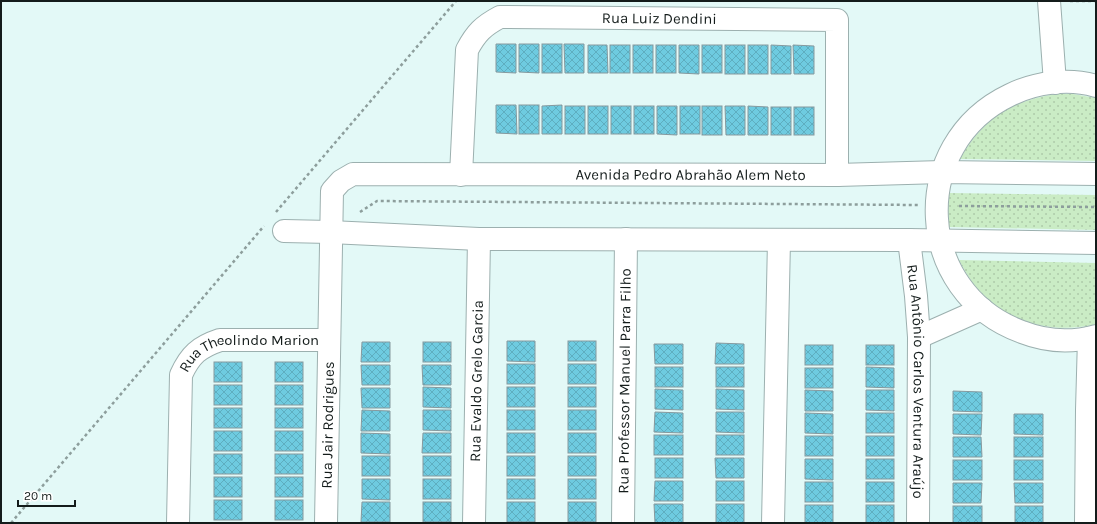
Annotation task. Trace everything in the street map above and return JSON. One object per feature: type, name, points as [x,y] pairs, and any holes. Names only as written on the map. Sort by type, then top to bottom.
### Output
[{"type":"street","points":[[1049,1],[1055,83]]},
{"type":"street","name":"Rua Luiz Dendini","points":[[461,175],[467,50],[474,36],[486,25],[500,17],[837,20],[837,175]]},
{"type":"street","points":[[1086,523],[1093,337],[1070,340],[1031,336],[997,320],[982,309],[957,281],[948,264],[940,240],[937,206],[942,172],[949,154],[971,123],[985,110],[1000,99],[1036,85],[1074,83],[1096,86]]},
{"type":"street","name":"Avenida Pedro Abrahão Alem Neto","points":[[330,232],[332,191],[341,181],[353,174],[837,175],[942,172],[1096,174]]},
{"type":"street","points":[[274,223],[330,232],[479,239],[940,240],[1096,242]]},
{"type":"street","name":"Rua Jair Rodrigues","points":[[326,523],[330,232]]},
{"type":"street","name":"Rua Evaldo Grelo Garcia","points":[[474,523],[479,239]]},
{"type":"street","name":"Rua Professor Manuel Parra Filho","points":[[623,523],[626,239]]},
{"type":"street","points":[[773,523],[779,240]]},
{"type":"street","name":"Rua Antônio Carlos Ventura Araújo","points":[[909,240],[916,296],[919,337],[918,523]]},
{"type":"street","points":[[919,337],[982,309]]},
{"type":"street","name":"Rua Theolindo Marion","points":[[178,523],[181,375],[186,363],[195,352],[220,340],[329,340]]},
{"type":"path","points":[[11,523],[274,223],[456,1]]},
{"type":"path","points":[[330,232],[378,201],[1096,207]]},
{"type":"green space","points":[[1056,94],[1073,94],[1096,98],[1096,161],[960,159],[978,133],[999,114],[1025,101]]},
{"type":"green space","points":[[949,193],[1096,195],[1096,230],[949,227]]},
{"type":"green space","points":[[959,260],[1096,263],[1096,324],[1063,328],[1031,323],[1016,317],[1002,310],[977,288]]},
{"type":"building","points":[[496,44],[516,44],[516,73],[496,72]]},
{"type":"building","points":[[519,44],[539,44],[539,73],[519,72]]},
{"type":"building","points":[[542,44],[562,44],[562,73],[542,73]]},
{"type":"building","points":[[564,44],[584,44],[584,73],[565,73]]},
{"type":"building","points":[[588,45],[607,45],[608,73],[588,73]]},
{"type":"building","points":[[610,45],[630,45],[630,73],[610,73]]},
{"type":"building","points":[[633,45],[653,45],[653,73],[633,73]]},
{"type":"building","points":[[656,45],[676,45],[676,73],[656,73]]},
{"type":"building","points":[[679,45],[699,45],[699,74],[679,73]]},
{"type":"building","points":[[702,45],[722,45],[722,73],[702,73]]},
{"type":"building","points":[[725,45],[745,45],[745,74],[725,74]]},
{"type":"building","points":[[748,45],[768,45],[768,74],[748,74]]},
{"type":"building","points":[[771,45],[791,46],[791,74],[771,74]]},
{"type":"building","points":[[793,45],[814,46],[814,74],[794,74]]},
{"type":"building","points":[[496,105],[516,105],[517,134],[496,133]]},
{"type":"building","points":[[519,105],[539,105],[539,134],[519,134]]},
{"type":"building","points":[[562,105],[562,134],[542,134],[542,106]]},
{"type":"building","points":[[565,106],[585,106],[585,134],[565,134]]},
{"type":"building","points":[[588,106],[608,106],[608,134],[588,134]]},
{"type":"building","points":[[611,106],[631,106],[631,134],[611,134]]},
{"type":"building","points":[[634,106],[654,106],[654,134],[634,134]]},
{"type":"building","points":[[657,106],[677,106],[677,135],[657,134]]},
{"type":"building","points":[[680,106],[700,106],[700,134],[680,134]]},
{"type":"building","points":[[702,106],[722,106],[722,135],[702,135]]},
{"type":"building","points":[[725,106],[745,106],[745,135],[726,135]]},
{"type":"building","points":[[748,106],[768,107],[768,135],[748,135]]},
{"type":"building","points":[[771,107],[791,107],[791,135],[771,135]]},
{"type":"building","points":[[794,107],[814,107],[814,135],[794,135]]},
{"type":"building","points":[[507,341],[535,341],[535,362],[507,361]]},
{"type":"building","points":[[568,341],[596,341],[596,361],[568,361]]},
{"type":"building","points":[[362,342],[390,342],[390,362],[361,362]]},
{"type":"building","points":[[423,342],[451,342],[451,362],[423,362]]},
{"type":"building","points":[[716,343],[744,344],[744,364],[715,364]]},
{"type":"building","points":[[654,344],[683,344],[683,364],[655,364]]},
{"type":"building","points":[[805,345],[833,345],[833,365],[805,365]]},
{"type":"building","points":[[866,345],[894,345],[894,365],[866,365]]},
{"type":"building","points":[[214,362],[242,362],[242,382],[214,382]]},
{"type":"building","points":[[275,362],[303,362],[303,382],[275,382]]},
{"type":"building","points":[[507,364],[535,364],[535,384],[507,384]]},
{"type":"building","points":[[568,364],[596,364],[596,384],[568,384]]},
{"type":"building","points":[[361,365],[390,365],[390,385],[362,385]]},
{"type":"building","points":[[422,365],[451,365],[451,385],[423,385]]},
{"type":"building","points":[[655,367],[683,367],[683,387],[655,387]]},
{"type":"building","points":[[716,367],[744,367],[744,387],[716,387]]},
{"type":"building","points":[[866,367],[894,368],[894,388],[866,387]]},
{"type":"building","points":[[805,368],[833,368],[833,388],[805,388]]},
{"type":"building","points":[[214,385],[242,385],[242,405],[214,405]]},
{"type":"building","points":[[275,385],[303,385],[303,405],[275,405]]},
{"type":"building","points":[[423,387],[451,388],[451,408],[423,407]]},
{"type":"building","points":[[507,387],[535,387],[535,407],[507,407]]},
{"type":"building","points":[[568,387],[596,387],[596,407],[568,407]]},
{"type":"building","points":[[361,388],[390,388],[390,408],[362,408]]},
{"type":"building","points":[[655,389],[683,390],[683,410],[655,409]]},
{"type":"building","points":[[716,389],[744,390],[744,410],[716,409]]},
{"type":"building","points":[[805,390],[833,391],[833,411],[805,411]]},
{"type":"building","points":[[866,390],[894,390],[894,411],[866,410]]},
{"type":"building","points":[[953,391],[982,392],[982,412],[953,411]]},
{"type":"building","points":[[214,408],[242,408],[242,428],[214,428]]},
{"type":"building","points":[[275,408],[303,408],[303,428],[275,428]]},
{"type":"building","points":[[362,410],[390,411],[390,431],[361,431]]},
{"type":"building","points":[[423,410],[451,410],[451,431],[423,430]]},
{"type":"building","points":[[507,410],[535,410],[535,430],[507,430]]},
{"type":"building","points":[[568,410],[596,410],[596,430],[568,430]]},
{"type":"building","points":[[655,412],[683,413],[683,433],[654,432]]},
{"type":"building","points":[[716,412],[744,412],[744,433],[716,432]]},
{"type":"building","points":[[805,413],[833,414],[833,434],[805,433]]},
{"type":"building","points":[[866,413],[894,413],[894,433],[866,433]]},
{"type":"building","points":[[953,414],[982,414],[981,435],[953,434]]},
{"type":"building","points":[[1014,414],[1043,414],[1043,435],[1014,434]]},
{"type":"building","points":[[214,431],[242,431],[242,451],[214,451]]},
{"type":"building","points":[[275,431],[303,431],[303,451],[275,451]]},
{"type":"building","points":[[361,433],[390,434],[390,454],[361,453]]},
{"type":"building","points":[[423,433],[451,433],[451,453],[422,453]]},
{"type":"building","points":[[507,433],[535,433],[535,453],[507,453]]},
{"type":"building","points":[[568,433],[596,433],[596,453],[568,453]]},
{"type":"building","points":[[654,435],[683,435],[683,455],[654,455]]},
{"type":"building","points":[[716,435],[744,435],[744,455],[716,455]]},
{"type":"building","points":[[805,436],[833,436],[833,456],[805,456]]},
{"type":"building","points":[[866,436],[894,436],[894,456],[866,456]]},
{"type":"building","points":[[953,437],[981,437],[982,457],[953,457]]},
{"type":"building","points":[[1014,437],[1043,437],[1043,457],[1014,457]]},
{"type":"building","points":[[214,454],[242,454],[242,474],[214,474]]},
{"type":"building","points":[[275,454],[303,454],[303,474],[275,474]]},
{"type":"building","points":[[362,456],[390,456],[390,476],[362,476]]},
{"type":"building","points":[[423,456],[451,456],[451,476],[423,476]]},
{"type":"building","points":[[507,456],[535,456],[535,476],[507,476]]},
{"type":"building","points":[[568,456],[596,456],[596,476],[568,476]]},
{"type":"building","points":[[655,458],[683,458],[683,478],[655,478]]},
{"type":"building","points":[[715,458],[744,458],[744,478],[716,478]]},
{"type":"building","points":[[805,459],[833,459],[833,480],[805,479]]},
{"type":"building","points":[[866,459],[894,459],[894,479],[866,479]]},
{"type":"building","points":[[953,460],[982,460],[982,480],[953,480]]},
{"type":"building","points":[[1014,460],[1043,460],[1043,480],[1014,480]]},
{"type":"building","points":[[214,477],[242,477],[242,497],[214,497]]},
{"type":"building","points":[[275,477],[303,477],[303,497],[275,497]]},
{"type":"building","points":[[362,479],[390,479],[390,500],[362,499]]},
{"type":"building","points":[[423,479],[451,479],[451,499],[423,499]]},
{"type":"building","points":[[507,479],[535,479],[535,499],[507,499]]},
{"type":"building","points":[[568,479],[596,479],[596,499],[568,499]]},
{"type":"building","points":[[655,481],[683,481],[683,501],[654,501]]},
{"type":"building","points":[[716,481],[744,481],[744,501],[716,501]]},
{"type":"building","points":[[805,482],[833,482],[833,502],[805,502]]},
{"type":"building","points":[[866,482],[894,482],[894,502],[866,502]]},
{"type":"building","points":[[953,483],[982,483],[981,503],[953,503]]},
{"type":"building","points":[[1014,483],[1043,483],[1043,503],[1015,503]]},
{"type":"building","points":[[214,500],[242,500],[242,520],[214,520]]},
{"type":"building","points":[[275,500],[303,500],[303,520],[275,520]]},
{"type":"building","points":[[362,502],[390,502],[390,522],[361,522]]},
{"type":"building","points":[[423,502],[451,502],[451,522],[423,522]]},
{"type":"building","points":[[507,502],[535,502],[535,522],[507,522]]},
{"type":"building","points":[[568,502],[596,502],[596,522],[568,522]]},
{"type":"building","points":[[654,504],[683,504],[683,523],[655,523]]},
{"type":"building","points":[[716,504],[744,504],[744,523],[716,523]]},
{"type":"building","points":[[805,505],[833,505],[833,523],[805,523]]},
{"type":"building","points":[[866,505],[894,505],[894,523],[866,523]]},
{"type":"building","points":[[953,506],[982,506],[982,523],[953,523]]},
{"type":"building","points":[[1015,506],[1043,506],[1043,523],[1015,523]]}]
